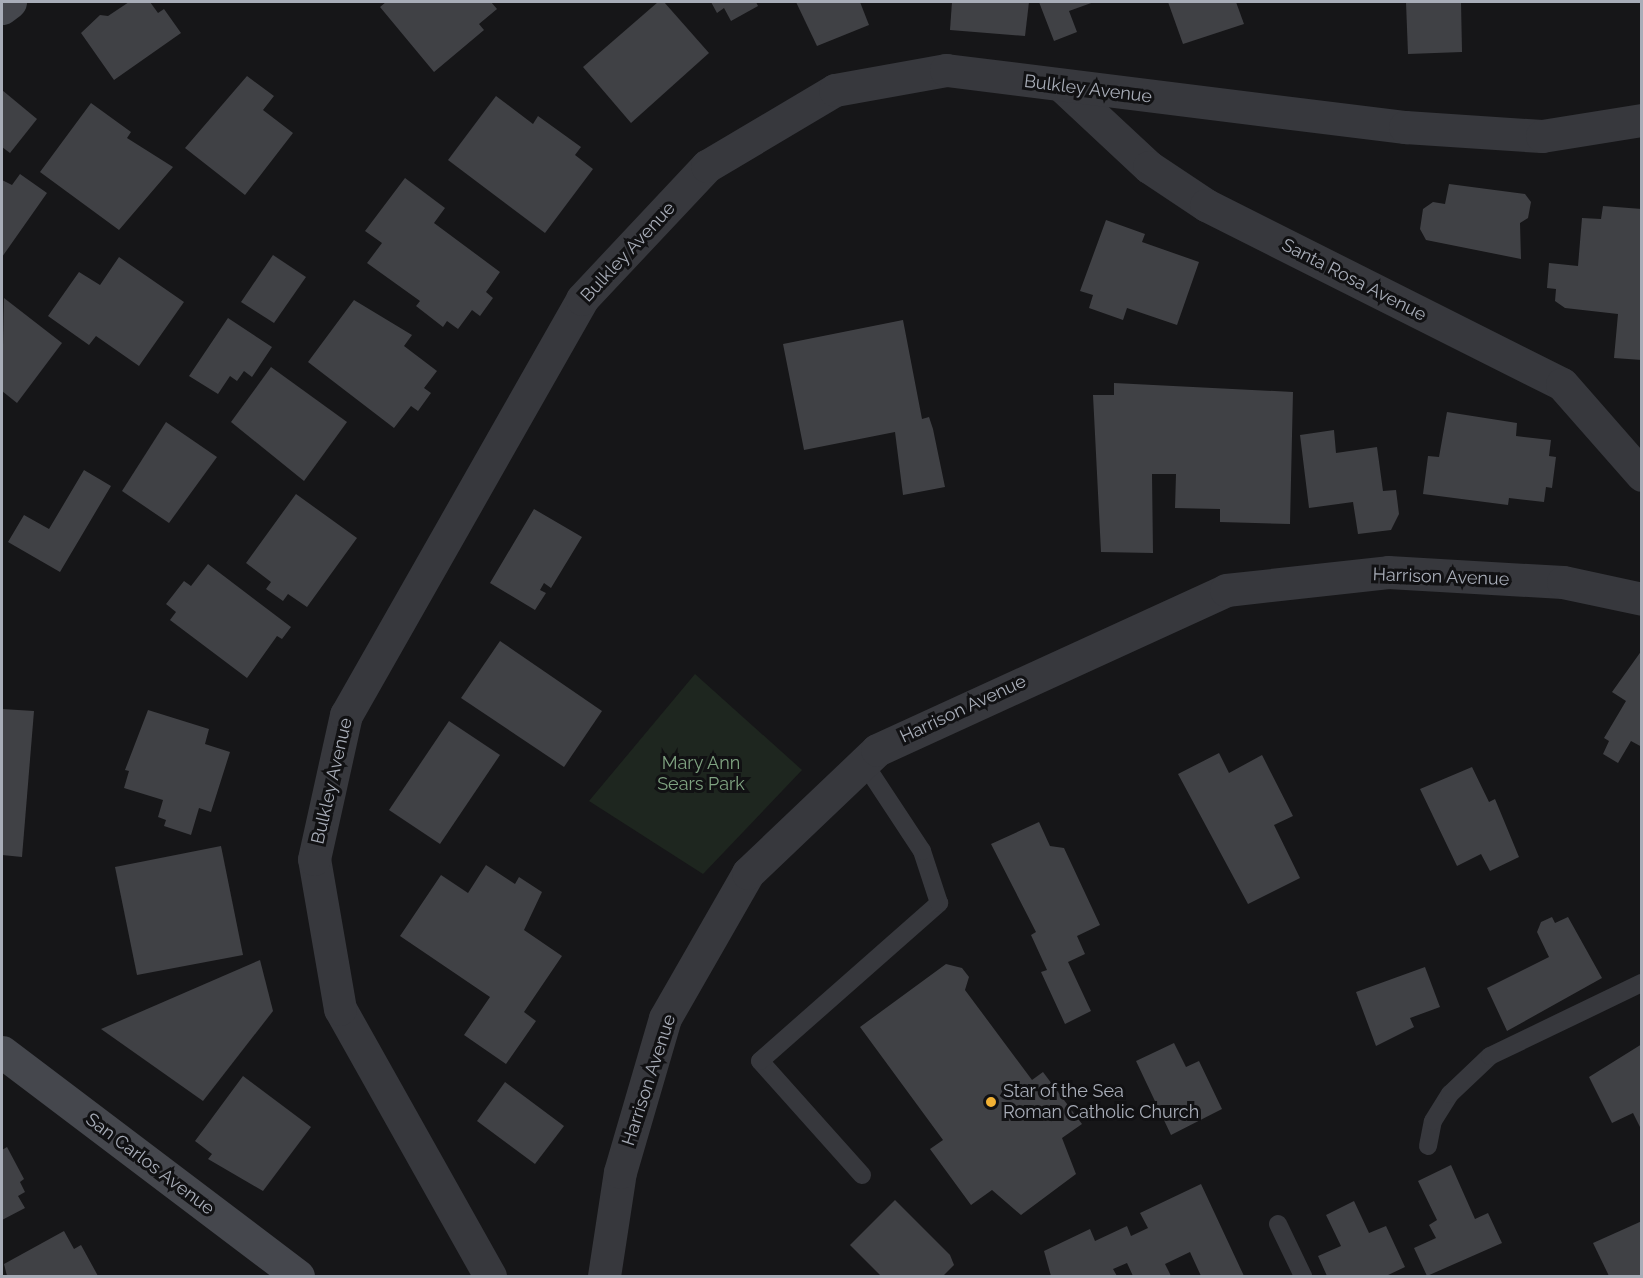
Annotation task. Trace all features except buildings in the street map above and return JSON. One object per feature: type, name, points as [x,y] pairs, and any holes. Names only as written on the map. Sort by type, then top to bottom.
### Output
[{"type":"street","points":[[2,8],[10,2]]},
{"type":"street","name":"Bulkley Avenue","points":[[490,1276],[340,1009],[314,859],[346,715],[582,299],[707,166],[835,90],[946,70],[1405,127],[1542,136],[1641,120]]},
{"type":"street","name":"Santa Rosa Avenue","points":[[1062,86],[1149,167],[1206,205],[1562,384],[1641,475]]},
{"type":"street","name":"Harrison Avenue","points":[[604,1276],[620,1172],[665,1018],[748,873],[877,750],[1226,590],[1388,572],[1563,582],[1641,599]]},
{"type":"street","name":"San Carlos Avenue","points":[[2,1052],[298,1276]]},
{"type":"lane","points":[[862,1175],[760,1061],[939,903],[922,851],[864,763]]},
{"type":"lane","points":[[1428,1146],[1432,1121],[1450,1094],[1490,1056],[1641,983]]},
{"type":"lane","points":[[1278,1224],[1303,1276]]},
{"type":"green space","name":"Mary Ann Sears Park","points":[[695,674],[802,770],[703,874],[589,801]]},
{"type":"place","name":"Star of the Sea Roman Catholic Church","points":[[991,1102]]}]
